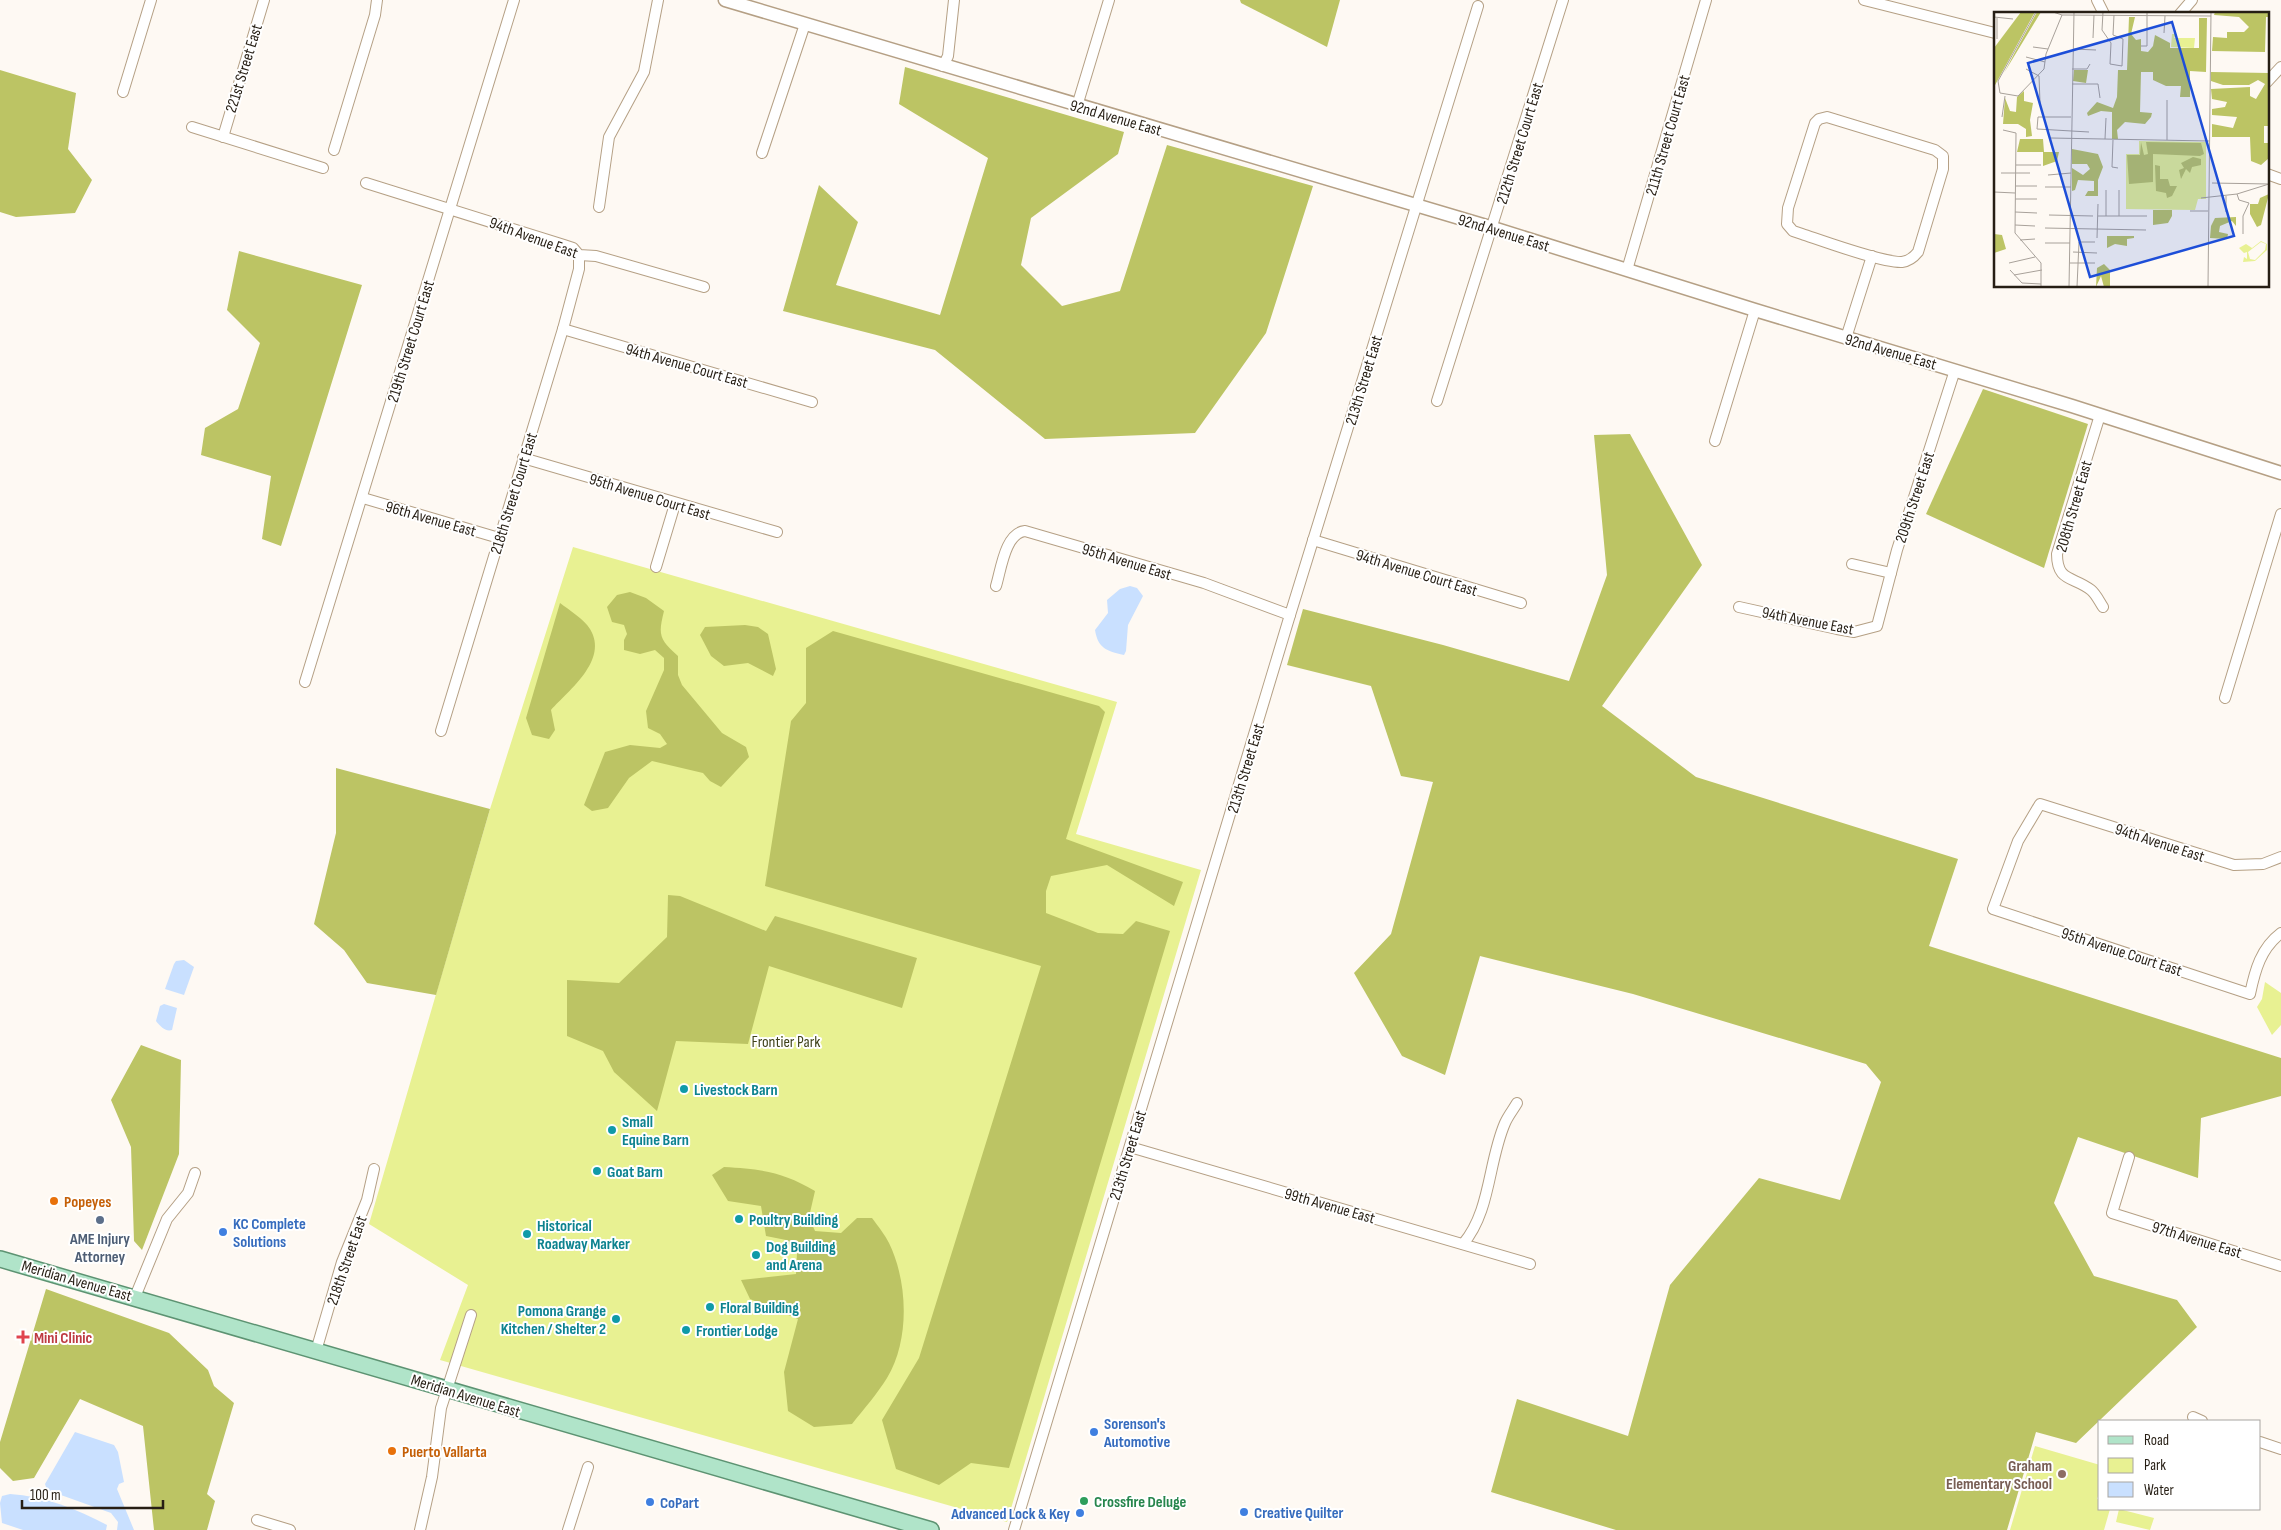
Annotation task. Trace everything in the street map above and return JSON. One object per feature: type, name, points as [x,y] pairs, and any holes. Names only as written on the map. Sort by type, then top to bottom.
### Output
[{"type":"main road","name":"Meridian Avenue East","points":[[0,1258],[931,1530]]},
{"type":"street","points":[[123,92],[150,0]]},
{"type":"street","name":"221st Street East","points":[[223,137],[264,0]]},
{"type":"street","points":[[334,150],[376,15],[377,0]]},
{"type":"street","name":"219th Street Court East","points":[[305,682],[363,498],[514,0]]},
{"type":"street","points":[[599,207],[610,137],[644,72],[658,0]]},
{"type":"street","name":"92nd Avenue East","points":[[725,0],[1493,228],[1846,338],[2100,414],[2281,473]]},
{"type":"street","points":[[943,66],[948,56],[954,0]]},
{"type":"street","points":[[1077,106],[1109,0]]},
{"type":"street","name":"212th Street Court East","points":[[1437,400],[1488,236],[1493,228],[1563,0]]},
{"type":"street","name":"211th Street Court East","points":[[1627,270],[1706,0]]},
{"type":"street","points":[[1864,0],[1994,33]]},
{"type":"street","points":[[2097,0],[2103,12]]},
{"type":"street","points":[[2182,12],[2192,0]]},
{"type":"street","name":"213th Street East","points":[[1014,1530],[1290,615],[1478,6]]},
{"type":"street","points":[[762,153],[805,24]]},
{"type":"street","points":[[2268,81],[2281,67]]},
{"type":"street","points":[[1819,119],[1838,119],[1935,150],[1943,156],[1943,169],[1918,252],[1913,258],[1902,262],[1872,256],[1793,231],[1787,224],[1791,198],[1815,123],[1819,119]]},
{"type":"street","points":[[192,127],[322,168]]},
{"type":"street","points":[[2268,174],[2281,179]]},
{"type":"street","name":"94th Avenue East","points":[[366,183],[573,248],[579,255],[596,256],[704,288]]},
{"type":"street","name":"218th Street Court East","points":[[441,731],[563,328],[579,269],[579,255]]},
{"type":"street","points":[[1846,338],[1872,256]]},
{"type":"street","points":[[1714,441],[1755,310]]},
{"type":"street","name":"94th Avenue Court East","points":[[563,328],[812,402]]},
{"type":"street","name":"209th Street East","points":[[1877,626],[1891,573],[1955,370]]},
{"type":"street","name":"208th Street East","points":[[2100,414],[2057,559],[2060,572],[2092,591],[2102,607]]},
{"type":"street","name":"95th Avenue Court East","points":[[524,458],[675,504],[777,532]]},
{"type":"street","name":"96th Avenue East","points":[[363,498],[499,538]]},
{"type":"street","points":[[656,567],[675,504]]},
{"type":"street","points":[[2225,698],[2281,514]]},
{"type":"street","name":"95th Avenue East","points":[[996,586],[1010,540],[1020,532],[1025,531],[1204,583],[1290,615]]},
{"type":"street","name":"94th Avenue Court East","points":[[1313,540],[1521,603]]},
{"type":"street","points":[[1852,564],[1891,573]]},
{"type":"street","name":"94th Avenue East","points":[[1739,607],[1854,632],[1877,626]]},
{"type":"street","name":"94th Avenue East","points":[[1994,909],[2018,841],[2040,804],[2234,865],[2263,864],[2281,857]]},
{"type":"street","name":"95th Avenue Court East","points":[[1994,909],[2250,994],[2259,960],[2267,947],[2281,933]]},
{"type":"street","points":[[1463,1244],[1472,1233],[1479,1216],[1505,1124],[1517,1103]]},
{"type":"street","name":"99th Avenue East","points":[[1130,1147],[1530,1264]]},
{"type":"street","name":"97th Avenue East","points":[[2129,1158],[2112,1213],[2281,1266]]},
{"type":"street","name":"218th Street East","points":[[316,1351],[342,1262],[368,1195],[374,1169]]},
{"type":"street","points":[[135,1297],[163,1227],[173,1210],[188,1193],[195,1173]]},
{"type":"street","points":[[420,1530],[432,1477],[439,1421],[446,1389],[471,1316]]},
{"type":"street","points":[[2261,1442],[2281,1449]]},
{"type":"street","points":[[568,1530],[588,1467]]},
{"type":"street","points":[[257,1520],[290,1530]]},
{"type":"green space","points":[[1240,0],[1340,0],[1327,47],[1241,3]]},
{"type":"green space","points":[[905,67],[1124,132],[1118,154],[1031,218],[1021,265],[1062,306],[1120,291],[1167,145],[1313,186],[1266,333],[1195,433],[1045,439],[935,350],[783,311],[819,185],[858,222],[836,285],[940,315],[988,158],[899,104]]},
{"type":"green space","points":[[0,70],[76,93],[68,149],[92,180],[75,213],[16,217],[0,212]]},
{"type":"green space","points":[[239,251],[362,285],[281,546],[262,539],[271,476],[201,455],[205,428],[238,409],[260,343],[227,310]]},
{"type":"green space","points":[[1983,389],[2088,424],[2044,568],[1926,514]]},
{"type":"green space","points":[[1630,434],[1702,565],[1602,706],[1696,777],[1958,859],[1929,946],[2281,1058],[2281,1096],[2201,1118],[2198,1178],[2078,1137],[2054,1203],[2094,1276],[2177,1300],[2197,1327],[2076,1443],[2036,1432],[2007,1530],[1616,1530],[1491,1492],[1517,1399],[1628,1436],[1670,1285],[1759,1178],[1840,1200],[1881,1082],[1866,1064],[1633,994],[1480,956],[1445,1075],[1402,1056],[1354,973],[1391,934],[1433,782],[1401,776],[1371,686],[1287,665],[1303,609],[1443,645],[1569,681],[1607,575],[1594,435]]},
{"type":"green space","name":"Frontier Park","points":[[573,547],[1117,702],[1076,834],[1201,870],[1007,1522],[440,1360],[468,1285],[369,1224],[490,809]]},
{"type":"green space","points":[[630,592],[646,598],[664,611],[661,626],[662,636],[667,645],[678,656],[678,675],[682,685],[722,733],[746,747],[749,757],[721,787],[710,781],[703,773],[652,761],[629,778],[608,808],[592,811],[584,805],[605,752],[630,745],[660,748],[667,744],[660,734],[648,728],[646,711],[664,670],[664,658],[655,650],[640,654],[624,650],[624,640],[627,634],[624,625],[612,622],[607,607],[617,595]]},
{"type":"green space","points":[[560,603],[587,625],[595,641],[591,663],[584,674],[551,710],[555,730],[549,739],[532,735],[526,718]]},
{"type":"green space","points":[[745,625],[758,627],[768,634],[776,669],[773,676],[748,663],[724,666],[711,656],[700,635],[705,627]]},
{"type":"green space","points":[[833,631],[1099,706],[1105,712],[1066,839],[1183,882],[1174,906],[1107,865],[1051,876],[1046,891],[1046,913],[1098,933],[1123,934],[1136,921],[1170,931],[1009,1468],[971,1463],[939,1485],[896,1469],[882,1420],[919,1358],[1041,966],[765,886],[791,721],[806,703],[806,648]]},
{"type":"green space","points":[[336,768],[490,809],[436,995],[367,983],[344,950],[314,924],[336,833]]},
{"type":"green space","points":[[668,895],[680,896],[766,931],[775,916],[917,958],[902,1008],[769,966],[748,1044],[676,1041],[657,1111],[614,1072],[603,1051],[567,1036],[567,980],[619,983],[667,937]]},
{"type":"green space","points":[[2265,982],[2281,993],[2281,1025],[2272,1035],[2257,1007],[2262,999]]},
{"type":"green space","points":[[141,1045],[181,1060],[179,1154],[142,1250],[134,1241],[131,1147],[111,1100]]},
{"type":"green space","points":[[724,1167],[771,1173],[815,1191],[809,1217],[815,1231],[841,1233],[857,1218],[872,1218],[889,1243],[900,1275],[903,1293],[903,1329],[900,1346],[887,1378],[852,1424],[814,1427],[788,1411],[784,1372],[798,1319],[750,1299],[741,1280],[796,1274],[797,1253],[786,1240],[766,1236],[761,1206],[728,1201],[712,1175]]},
{"type":"green space","points":[[46,1289],[169,1333],[208,1370],[214,1386],[234,1403],[207,1494],[215,1501],[207,1530],[154,1530],[143,1426],[80,1399],[34,1478],[13,1481],[0,1468],[0,1442]]},
{"type":"green space","points":[[2035,1446],[2098,1464],[2098,1510],[2110,1510],[2104,1530],[2010,1530]]},
{"type":"green space","points":[[2119,1510],[2154,1518],[2150,1530],[2116,1522]]},
{"type":"water","points":[[1130,586],[1137,588],[1143,596],[1128,625],[1124,655],[1104,648],[1098,641],[1095,630],[1108,613],[1107,600],[1120,589]]},
{"type":"water","points":[[184,960],[194,967],[184,995],[165,989],[174,964],[176,961]]},
{"type":"water","points":[[164,1004],[177,1008],[172,1030],[161,1027],[156,1021],[160,1006]]},
{"type":"water","points":[[75,1432],[114,1445],[118,1452],[124,1482],[119,1484],[117,1489],[134,1530],[117,1530],[118,1522],[111,1513],[47,1490],[45,1484]]},
{"type":"water","points":[[10,1494],[48,1500],[72,1509],[107,1525],[106,1530],[23,1530],[2,1523],[0,1503],[2,1496]]},
{"type":"place","name":"Livestock Barn","points":[[684,1089]]},
{"type":"place","name":"Small Equine Barn","points":[[612,1130]]},
{"type":"place","name":"Goat Barn","points":[[597,1171]]},
{"type":"place","name":"Popeyes","points":[[54,1201]]},
{"type":"place","name":"Poultry Building","points":[[739,1219]]},
{"type":"place","name":"AME Injury Attorney","points":[[100,1220]]},
{"type":"place","name":"KC Complete Solutions","points":[[223,1232]]},
{"type":"place","name":"Historical Roadway Marker","points":[[527,1234]]},
{"type":"place","name":"Dog Building and Arena","points":[[756,1255]]},
{"type":"place","name":"Floral Building","points":[[710,1307]]},
{"type":"place","name":"Pomona Grange Kitchen / Shelter 2","points":[[616,1319]]},
{"type":"place","name":"Frontier Lodge","points":[[686,1330]]},
{"type":"place","name":"Mini Clinic","points":[[23,1337]]},
{"type":"place","name":"Sorenson's Automotive","points":[[1094,1432]]},
{"type":"place","name":"Puerto Vallarta","points":[[392,1451]]},
{"type":"place","name":"Graham Elementary School","points":[[2062,1474]]},
{"type":"place","name":"Crossfire Deluge","points":[[1084,1501]]},
{"type":"place","name":"CoPart","points":[[650,1502]]},
{"type":"place","name":"Creative Quilter","points":[[1244,1512]]},
{"type":"place","name":"Advanced Lock & Key","points":[[1080,1513]]}]
